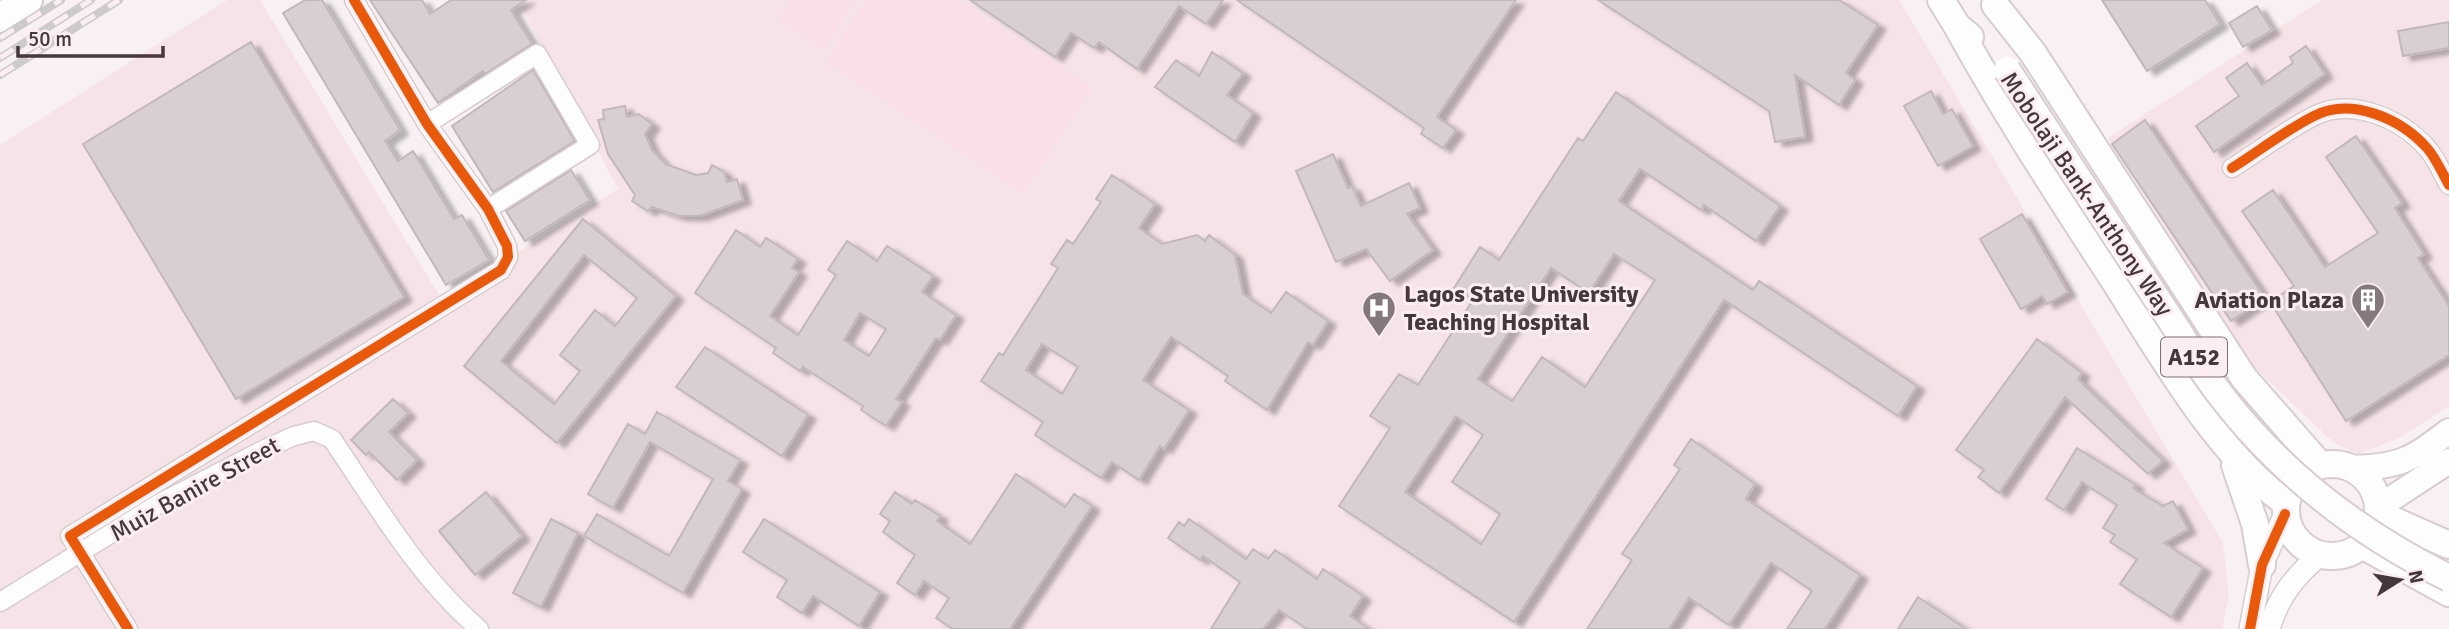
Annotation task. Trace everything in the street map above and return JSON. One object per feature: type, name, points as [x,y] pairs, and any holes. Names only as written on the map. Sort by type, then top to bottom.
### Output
[{"type":"highway","points":[[0,18],[28,0]]},
{"type":"main road","name":"Mobolaji Bank-Anthony Way","points":[[1941,0],[1958,26],[2013,66],[2227,380],[2283,445],[2341,495],[2449,561]]},
{"type":"main road","name":"Mobolaji Bank-Anthony Way","points":[[1993,2],[2013,66],[2206,378],[2258,442],[2286,470],[2327,503],[2449,578]]},
{"type":"main road","points":[[1993,2],[2033,53],[2244,378],[2320,465]]},
{"type":"main road","points":[[1958,26],[1989,83],[2171,370],[2228,447],[2258,483],[2286,508]]},
{"type":"main road","points":[[2171,370],[2185,375],[2197,369],[2212,355],[2217,338]]},
{"type":"main road","points":[[2351,468],[2373,488],[2378,511],[2372,533],[2362,545],[2335,556],[2320,555],[2296,540],[2288,528],[2286,508],[2297,479],[2320,465],[2379,467],[2413,458],[2449,431]]},
{"type":"main road","points":[[2228,447],[2255,524],[2262,565]]},
{"type":"main road","points":[[2378,511],[2449,461]]},
{"type":"main road","points":[[2378,511],[2449,545]]},
{"type":"main road","points":[[2362,545],[2449,593]]},
{"type":"street","points":[[128,629],[70,536],[501,270],[508,257],[507,246],[488,209],[427,124],[354,0]]},
{"type":"street","points":[[427,124],[537,54],[590,145],[488,209]]},
{"type":"street","points":[[2232,168],[2315,115],[2342,107],[2378,115],[2405,130],[2427,148],[2449,185]]},
{"type":"street","name":"Muiz Banire Street","points":[[0,602],[181,492],[294,436],[314,431],[331,439],[426,573],[456,610],[479,629]]},
{"type":"street","points":[[2250,629],[2262,565],[2286,508]]},
{"type":"street","points":[[2269,629],[2288,586],[2320,555]]},
{"type":"shaded area","name":"Lagos State University Teaching Hospital","points":[[227,0],[260,0],[442,300],[618,189],[518,0],[1899,0],[2223,543],[2229,596],[2222,629],[0,629],[0,145]]},
{"type":"shaded area","points":[[792,0],[855,0],[824,49],[779,20]]},
{"type":"shaded area","points":[[866,0],[958,0],[1092,88],[1023,193],[826,62]]},
{"type":"shaded area","points":[[2322,0],[2449,0],[2449,406],[2401,437],[2358,454],[2333,442],[2252,365],[2108,138]]},
{"type":"building","points":[[305,0],[322,0],[400,130],[385,141],[398,161],[413,151],[454,219],[462,215],[489,260],[446,285],[283,13]]},
{"type":"building","points":[[370,0],[422,0],[430,14],[451,0],[526,0],[511,10],[532,44],[485,74],[483,71],[438,103]]},
{"type":"building","points":[[970,0],[1223,0],[1206,24],[1179,6],[1137,69],[1099,42],[1094,48],[1071,33],[1055,57]]},
{"type":"building","points":[[1237,0],[1516,0],[1437,117],[1456,130],[1443,148],[1421,134],[1424,128]]},
{"type":"building","points":[[1598,0],[1839,0],[1878,25],[1846,73],[1855,80],[1839,105],[1795,75],[1805,137],[1775,142],[1769,111]]},
{"type":"building","points":[[2102,0],[2205,0],[2220,24],[2147,71]]},
{"type":"building","points":[[2257,6],[2272,30],[2243,47],[2229,23]]},
{"type":"building","points":[[2449,22],[2449,48],[2403,56],[2398,31]]},
{"type":"building","points":[[251,42],[404,297],[236,399],[83,144]]},
{"type":"building","points":[[2306,46],[2325,74],[2214,152],[2196,126],[2239,96],[2226,78],[2247,63],[2262,85],[2293,63],[2290,57]]},
{"type":"building","points":[[1212,52],[1243,73],[1227,95],[1253,113],[1235,142],[1155,87],[1176,60],[1199,76]]},
{"type":"building","points":[[533,70],[575,141],[493,192],[452,126]]},
{"type":"building","points":[[1931,91],[1943,114],[1952,109],[1973,146],[1938,166],[1904,106]]},
{"type":"building","points":[[1616,92],[1780,206],[1756,241],[1704,205],[1701,210],[1640,169],[1619,201],[1753,290],[1759,281],[1917,386],[1898,416],[1724,300],[1514,622],[1339,506],[1390,428],[1370,416],[1399,374],[1418,385],[1473,300],[1454,288],[1480,247],[1499,260],[1578,138],[1583,141]],"holes":[[[1614,254],[1655,280],[1585,387],[1542,357],[1512,401],[1478,379],[1551,268],[1589,293]],[[1456,416],[1483,435],[1452,482],[1500,514],[1481,544],[1405,492]]]},
{"type":"building","points":[[625,106],[627,117],[639,114],[652,124],[645,134],[652,150],[665,164],[696,175],[708,173],[712,165],[724,172],[727,182],[737,179],[743,200],[700,216],[679,216],[652,207],[648,211],[632,201],[635,195],[608,154],[598,120],[604,119],[603,110]]},
{"type":"building","points":[[2145,120],[2265,298],[2231,321],[2112,144]]},
{"type":"building","name":"Aviation Plaza","points":[[2356,136],[2402,203],[2395,208],[2424,254],[2418,258],[2449,306],[2449,355],[2346,421],[2270,302],[2294,286],[2242,211],[2273,190],[2325,267],[2378,233],[2326,157]]},
{"type":"building","points":[[1333,154],[1348,188],[1352,186],[1361,206],[1409,183],[1420,208],[1407,214],[1433,250],[1390,281],[1366,249],[1336,262],[1296,171]]},
{"type":"building","points":[[571,170],[590,200],[525,241],[506,211]]},
{"type":"building","points":[[1112,175],[1155,204],[1139,228],[1162,244],[1197,235],[1205,241],[1209,235],[1235,255],[1243,294],[1271,313],[1286,292],[1328,321],[1313,345],[1308,342],[1267,410],[1225,381],[1228,376],[1171,337],[1143,380],[1189,410],[1164,449],[1160,446],[1139,480],[1112,462],[1101,478],[1035,435],[1043,422],[981,381],[999,353],[1003,355],[1058,268],[1051,264],[1067,240],[1073,244],[1101,202],[1096,199]],"holes":[[[1042,344],[1078,367],[1062,394],[1026,370]]]},
{"type":"building","points":[[2022,214],[2068,292],[2047,304],[2042,296],[2021,309],[1980,239]]},
{"type":"building","points":[[583,219],[676,296],[557,443],[464,366]],"holes":[[[584,255],[637,298],[615,326],[595,310],[560,355],[580,371],[554,404],[501,361]]]},
{"type":"building","points":[[736,230],[760,247],[766,238],[798,259],[792,268],[799,272],[770,316],[798,335],[836,275],[828,270],[847,241],[877,261],[887,246],[933,276],[922,292],[956,315],[940,340],[936,338],[896,399],[902,402],[886,426],[861,410],[863,406],[803,367],[800,371],[773,353],[776,348],[695,293]],"holes":[[[860,313],[886,329],[869,356],[844,340]]]},
{"type":"building","points":[[2037,339],[2082,373],[2078,379],[2163,461],[2148,474],[2065,397],[1999,493],[1978,477],[1984,470],[1956,450]]},
{"type":"building","points":[[705,347],[808,415],[782,456],[676,387]]},
{"type":"building","points":[[393,399],[408,413],[389,432],[417,460],[397,480],[369,452],[366,455],[351,440]]},
{"type":"building","points":[[657,412],[740,460],[728,481],[742,489],[683,593],[584,536],[597,514],[669,556],[713,479],[650,442],[613,508],[588,494],[628,424],[645,434]]},
{"type":"building","points":[[1691,439],[1755,484],[1746,499],[1860,575],[1825,629],[1787,629],[1812,591],[1771,563],[1729,625],[1689,598],[1669,629],[1587,629],[1632,560],[1622,554],[1680,469],[1674,465]]},
{"type":"building","points":[[2077,448],[2136,485],[2133,488],[2163,506],[2173,501],[2188,529],[2164,543],[2203,568],[2171,617],[2120,584],[2137,559],[2110,542],[2115,535],[2103,528],[2117,505],[2082,482],[2064,510],[2046,499]]},
{"type":"building","points":[[1016,474],[1065,507],[1074,494],[1092,506],[1010,629],[953,629],[936,618],[949,598],[924,581],[915,595],[897,583],[915,555],[883,532],[890,521],[880,514],[895,492],[912,504],[915,500],[940,516],[937,521],[970,544]]},
{"type":"building","points":[[486,492],[522,536],[475,575],[439,531]]},
{"type":"building","points":[[551,519],[578,533],[541,607],[513,593]]},
{"type":"building","points":[[764,519],[880,592],[859,626],[813,596],[802,613],[777,597],[787,580],[743,552]]},
{"type":"building","points":[[1189,519],[1246,559],[1253,549],[1268,559],[1275,550],[1317,579],[1323,569],[1363,596],[1350,616],[1369,629],[1307,629],[1279,610],[1263,629],[1211,629],[1240,582],[1203,556],[1200,560],[1168,538],[1179,522],[1184,526]]},
{"type":"building","points":[[1918,597],[1966,629],[1898,629]]},
{"type":"railway","points":[[0,38],[61,0]]},
{"type":"railway","points":[[0,58],[91,0]]},
{"type":"railway","points":[[0,75],[119,0]]},
{"type":"cycle path","points":[[128,629],[70,536],[501,270],[508,257],[507,246],[488,209],[427,124],[354,0]]},
{"type":"cycle path","points":[[2232,168],[2314,116],[2328,111],[2359,110],[2389,120],[2416,137],[2430,152],[2449,185]]},
{"type":"cycle path","points":[[2250,629],[2262,565],[2285,514]]},
{"type":"place","name":"Aviation Plaza","points":[[2368,330]]},
{"type":"place","name":"Lagos State University Teaching Hospital","points":[[1379,338]]}]
